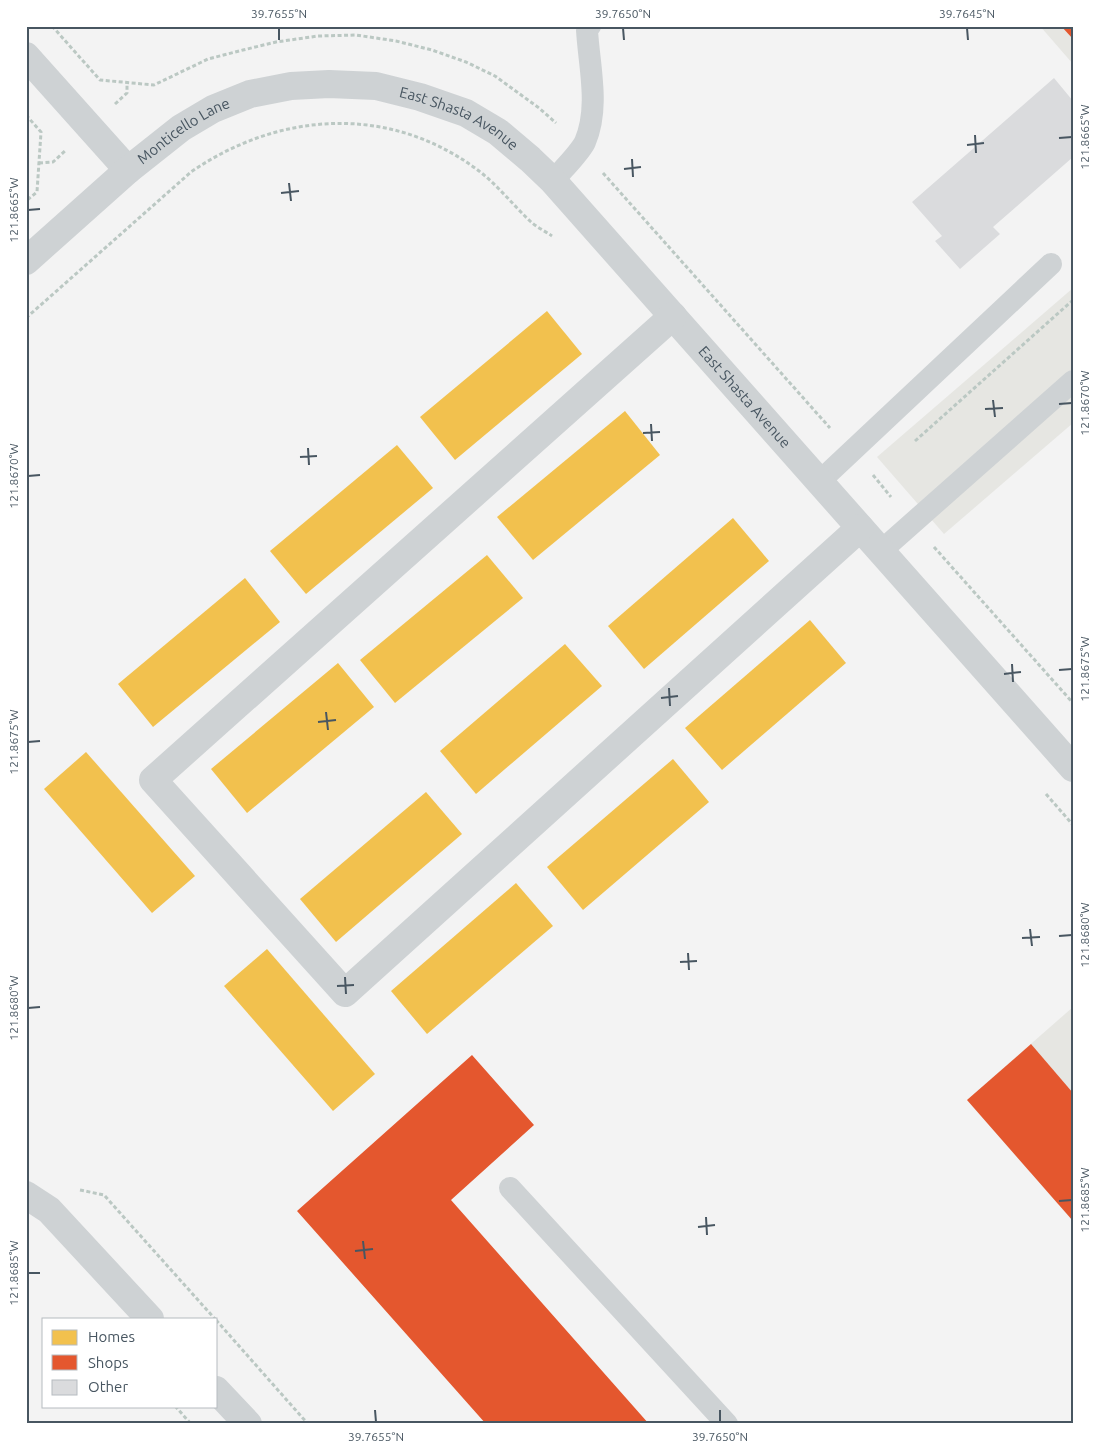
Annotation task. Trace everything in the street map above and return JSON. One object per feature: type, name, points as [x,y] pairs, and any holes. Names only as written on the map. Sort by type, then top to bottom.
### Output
[{"type":"street","points":[[26,56],[128,170]]},
{"type":"street","name":"Monticello Lane","points":[[26,261],[128,170],[181,128],[213,109],[250,94],[291,86],[329,84],[376,86]]},
{"type":"street","name":"East Shasta Avenue","points":[[376,86],[420,97],[466,113],[498,132],[553,181],[1073,768]]},
{"type":"street","points":[[673,316],[153,780],[345,993],[860,528]]},
{"type":"street","points":[[26,1195],[49,1210],[149,1318]]},
{"type":"street","points":[[218,1392],[248,1424]]},
{"type":"lane","points":[[553,181],[584,143],[592,121],[592,80],[585,27]]},
{"type":"lane","points":[[819,482],[1051,264]]},
{"type":"lane","points":[[881,551],[1073,381]]},
{"type":"lane","points":[[510,1188],[727,1424]]},
{"type":"path","points":[[26,115],[41,132],[36,192],[26,201]]},
{"type":"path","points":[[26,318],[191,172],[211,159],[258,137],[280,130],[312,124],[363,125],[388,129],[428,142],[476,168],[531,222],[554,238]]},
{"type":"path","points":[[909,447],[1073,300]]},
{"type":"path","points":[[78,1189],[104,1195],[215,1318]]},
{"type":"path","points":[[218,1321],[308,1424]]},
{"type":"path","points":[[178,1408],[191,1424]]},
{"type":"shaded area","points":[[1040,26],[1073,26],[1073,64]]},
{"type":"shaded area","points":[[1073,288],[1073,423],[944,534],[877,457]]},
{"type":"shaded area","points":[[1073,1007],[1073,1221],[967,1100]]},
{"type":"building: Homes","points":[[547,311],[582,354],[455,460],[420,417]]},
{"type":"building: Homes","points":[[625,411],[660,455],[533,560],[497,517]]},
{"type":"building: Homes","points":[[397,445],[433,488],[306,594],[270,551]]},
{"type":"building: Homes","points":[[733,518],[769,561],[644,669],[608,626]]},
{"type":"building: Homes","points":[[487,555],[523,598],[395,703],[360,660]]},
{"type":"building: Homes","points":[[245,578],[280,622],[153,727],[118,684]]},
{"type":"building: Homes","points":[[810,620],[846,663],[722,770],[685,728]]},
{"type":"building: Homes","points":[[565,644],[602,686],[476,794],[440,751]]},
{"type":"building: Homes","points":[[338,663],[374,707],[247,813],[211,769]]},
{"type":"building: Homes","points":[[86,752],[195,876],[152,913],[44,789]]},
{"type":"building: Homes","points":[[673,759],[709,802],[583,910],[547,867]]},
{"type":"building: Homes","points":[[426,792],[462,834],[336,942],[300,899]]},
{"type":"building: Homes","points":[[516,883],[553,926],[427,1034],[391,991]]},
{"type":"building: Homes","points":[[267,949],[375,1074],[333,1111],[224,986]]},
{"type":"building: Shops","points":[[1061,26],[1073,26],[1073,39]]},
{"type":"building: Shops","points":[[1031,1044],[1073,1093],[1073,1221],[967,1100]]},
{"type":"building: Shops","points":[[472,1055],[534,1125],[451,1200],[649,1424],[486,1424],[297,1211]]},
{"type":"building: Other","points":[[1054,78],[1073,101],[1073,157],[993,227],[1000,234],[960,269],[935,241],[942,236],[912,202]]}]
